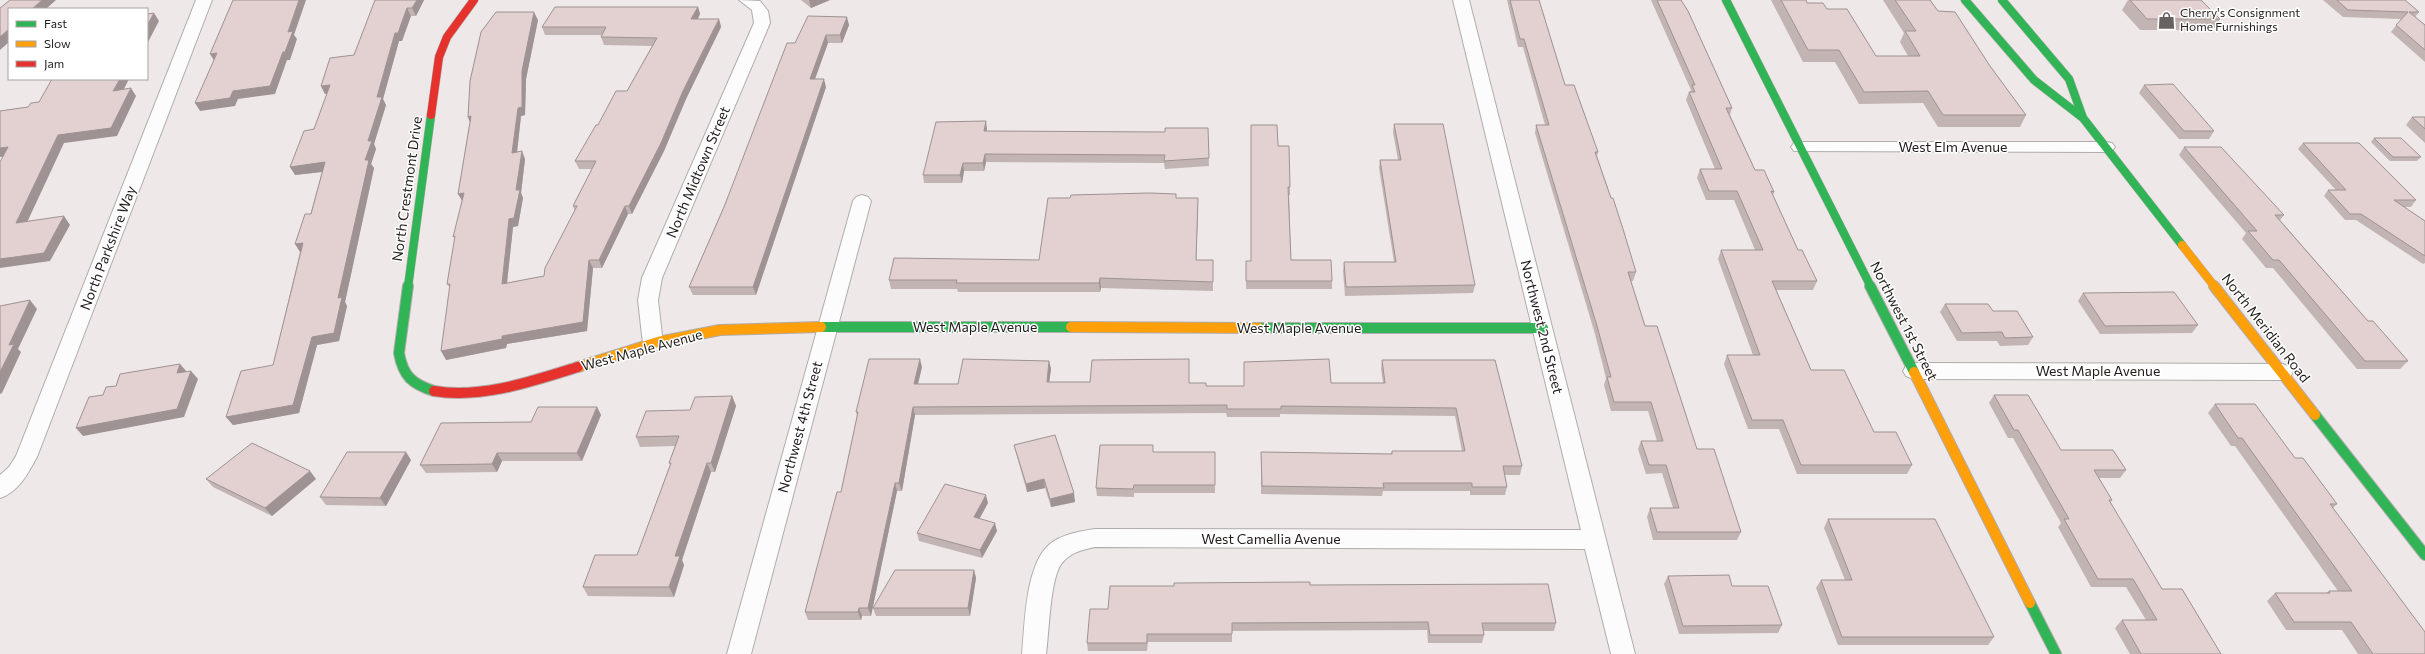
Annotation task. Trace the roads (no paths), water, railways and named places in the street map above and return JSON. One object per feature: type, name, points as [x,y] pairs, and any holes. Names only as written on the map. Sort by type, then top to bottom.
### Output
[{"type":"street","name":"North Parkshire Way","points":[[0,488],[17,473],[26,457],[204,0]]},
{"type":"street","name":"North Crestmont Drive","points":[[416,386],[402,373],[399,353],[439,57],[447,37],[474,0]]},
{"type":"street","name":"Northwest 2nd Street","points":[[1461,0],[1623,654]]},
{"type":"street","name":"Northwest 1st Street","points":[[1726,0],[2056,654]]},
{"type":"street","name":"North Meridian Road","points":[[1966,0],[2034,80],[2083,118],[2425,555]]},
{"type":"street","name":"North Meridian Road","points":[[2002,0],[2069,79],[2083,118]]},
{"type":"street","name":"North Midtown Street","points":[[654,344],[648,300],[652,278],[762,23],[762,13],[752,2]]},
{"type":"street","name":"West Elm Avenue","points":[[1800,146],[2106,147]]},
{"type":"street","name":"Northwest 4th Street","points":[[739,654],[862,200]]},
{"type":"street","name":"West Maple Avenue","points":[[416,386],[440,394],[480,392],[595,363],[654,344],[729,330],[827,327],[1543,328]]},
{"type":"street","name":"West Maple Avenue","points":[[1913,371],[2283,372]]},
{"type":"street","name":"West Camellia Avenue","points":[[1034,654],[1044,573],[1053,556],[1063,547],[1077,540],[1095,538],[1595,540]]},
{"type":"place","name":"Cherry's Consignment Home Furnishings","points":[[2167,20]]}]
